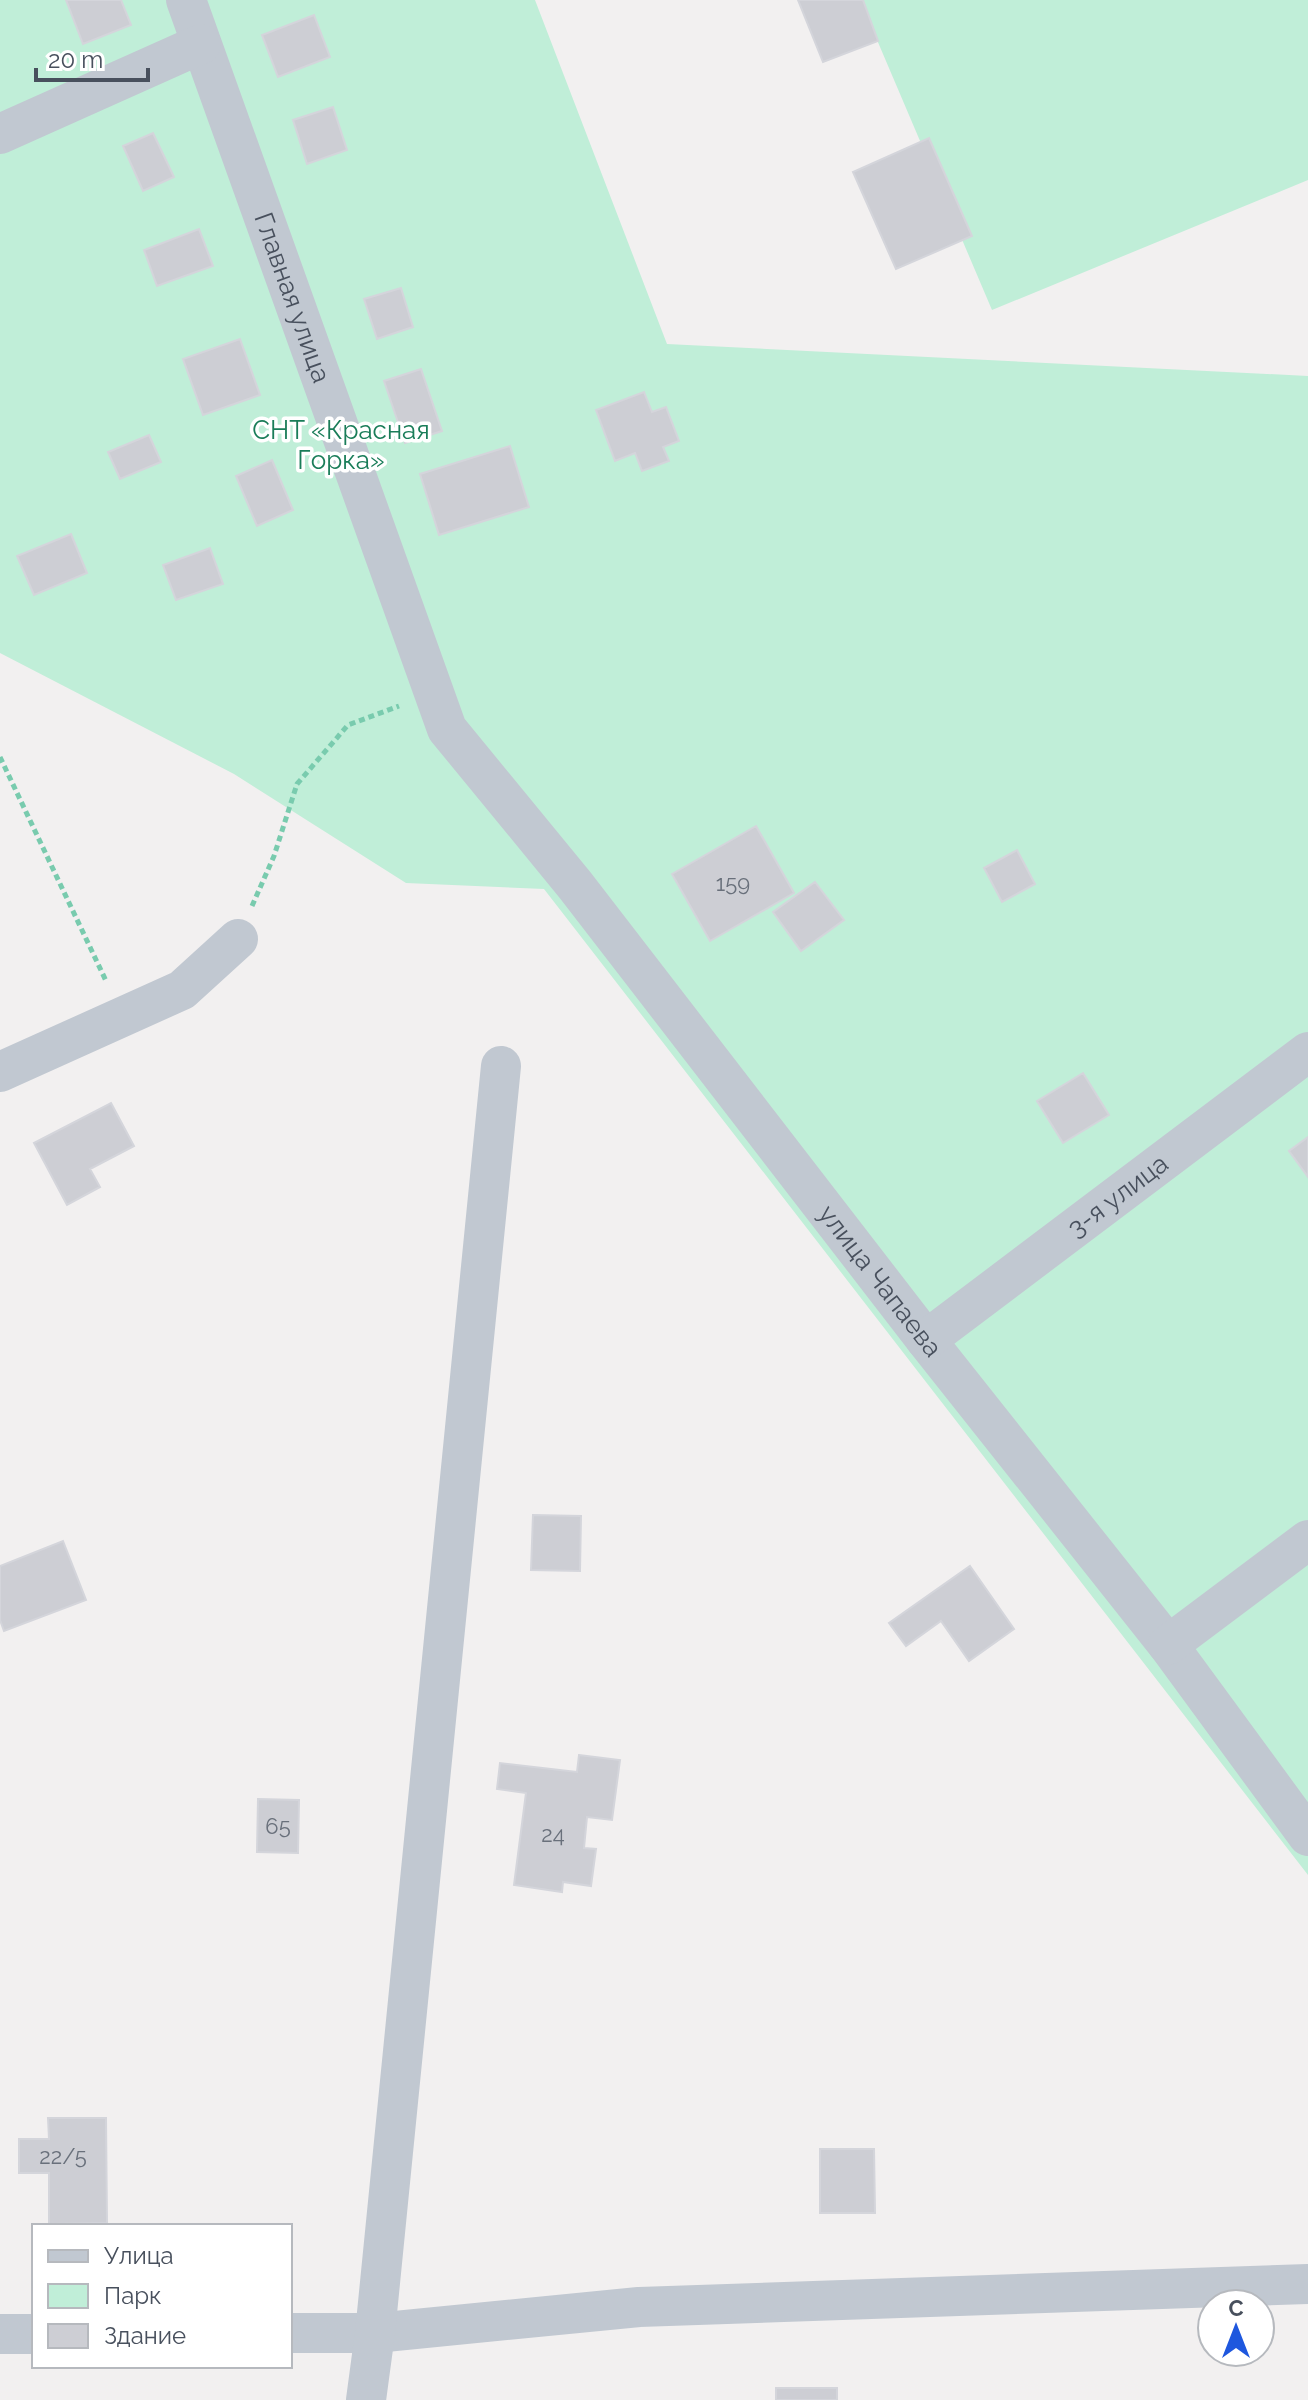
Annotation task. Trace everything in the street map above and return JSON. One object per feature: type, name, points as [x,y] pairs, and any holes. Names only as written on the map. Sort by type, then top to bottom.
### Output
[{"type":"lane","name":"Главная улица","points":[[186,0],[440,711]]},
{"type":"lane","points":[[0,134],[201,44]]},
{"type":"lane","name":"улица Чапаева","points":[[440,711],[926,1340],[1168,1645],[1308,1836]]},
{"type":"lane","points":[[0,1072],[182,990],[238,939]]},
{"type":"lane","name":"3-я улица","points":[[926,1340],[1308,1052]]},
{"type":"lane","points":[[366,2400],[501,1066]]},
{"type":"lane","points":[[1168,1645],[1308,1540]]},
{"type":"lane","points":[[292,2333],[375,2333],[639,2307],[1308,2284]]},
{"type":"lane","points":[[0,2334],[32,2334]]},
{"type":"path","points":[[238,939],[274,856],[297,784],[348,725],[440,711]]},
{"type":"path","points":[[0,757],[123,1016]]},
{"type":"green space","name":"СНТ «Красная Горка»","points":[[0,0],[535,0],[667,344],[1308,376],[1308,1875],[544,889],[406,883],[234,774],[0,653]]},
{"type":"green space","points":[[860,0],[1308,0],[1308,180],[992,310]]},
{"type":"building","points":[[66,0],[121,0],[131,25],[83,44]]},
{"type":"building","points":[[798,0],[863,0],[878,41],[823,62]]},
{"type":"building","points":[[314,15],[330,57],[278,77],[262,35]]},
{"type":"building","points":[[333,107],[347,150],[307,164],[293,120]]},
{"type":"building","points":[[153,133],[174,177],[143,191],[123,146]]},
{"type":"building","points":[[929,138],[972,236],[896,269],[853,172]]},
{"type":"building","points":[[199,229],[213,266],[157,286],[144,250]]},
{"type":"building","points":[[401,288],[413,327],[377,339],[364,299]]},
{"type":"building","points":[[240,339],[260,395],[203,415],[183,359]]},
{"type":"building","points":[[421,369],[442,431],[405,443],[384,381]]},
{"type":"building","points":[[644,392],[652,412],[666,407],[679,441],[663,447],[669,461],[642,471],[635,453],[615,461],[596,410]]},
{"type":"building","points":[[149,435],[161,462],[120,479],[108,452]]},
{"type":"building","points":[[510,446],[529,507],[439,535],[420,474]]},
{"type":"building","points":[[272,460],[293,510],[257,526],[236,476]]},
{"type":"building","points":[[71,534],[87,573],[34,595],[17,556]]},
{"type":"building","points":[[210,548],[223,584],[176,600],[163,565]]},
{"type":"building","points":[[756,826],[794,893],[710,941],[672,874]]},
{"type":"building","points":[[1017,850],[1035,884],[1002,902],[984,868]]},
{"type":"building","points":[[815,882],[844,920],[801,951],[773,912]]},
{"type":"building","points":[[1083,1073],[1109,1115],[1063,1143],[1037,1101]]},
{"type":"building","points":[[111,1103],[134,1146],[90,1169],[100,1187],[67,1205],[34,1143]]},
{"type":"building","points":[[1308,1137],[1308,1177],[1289,1151]]},
{"type":"building","points":[[533,1515],[581,1516],[580,1571],[531,1570]]},
{"type":"building","points":[[63,1541],[86,1600],[4,1631],[0,1620],[0,1566]]},
{"type":"building","points":[[970,1566],[1014,1629],[969,1661],[941,1621],[906,1646],[889,1623]]},
{"type":"building","points":[[579,1755],[620,1760],[612,1820],[587,1817],[584,1848],[596,1849],[591,1886],[563,1882],[562,1892],[514,1885],[526,1793],[497,1789],[500,1763],[577,1772]]},
{"type":"building","points":[[258,1799],[299,1800],[298,1853],[257,1852]]},
{"type":"building","points":[[48,2118],[106,2118],[107,2223],[49,2224],[49,2173],[19,2173],[19,2139],[49,2139]]},
{"type":"building","points":[[820,2149],[874,2149],[875,2213],[820,2213]]},
{"type":"building","points":[[776,2388],[837,2388],[837,2400],[776,2400]]}]
